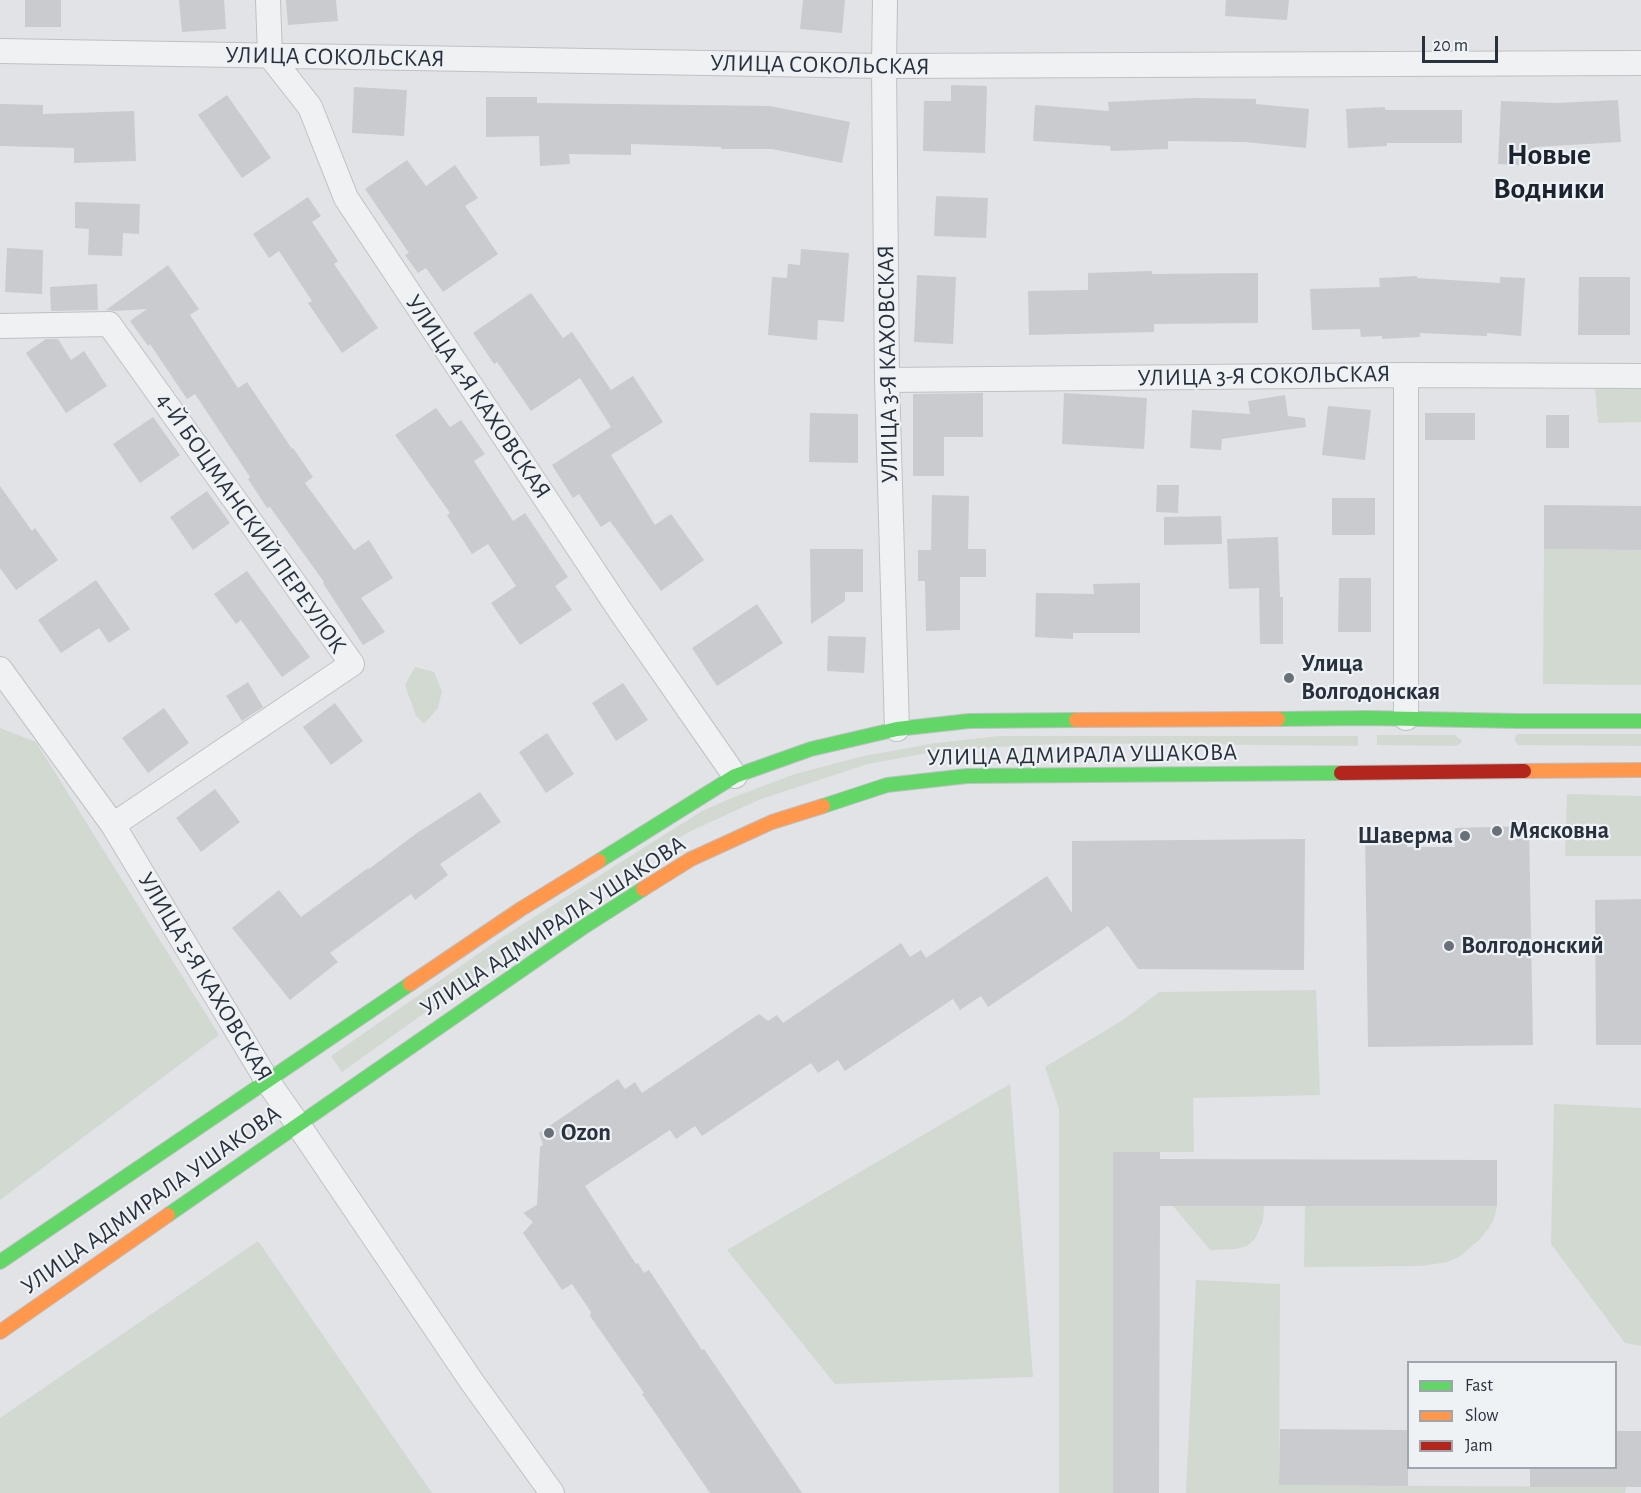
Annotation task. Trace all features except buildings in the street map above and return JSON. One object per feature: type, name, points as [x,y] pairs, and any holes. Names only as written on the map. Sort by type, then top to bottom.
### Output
[{"type":"main road","name":"УЛИЦА АДМИРАЛА УШАКОВА","points":[[0,1262],[520,909],[735,776],[811,749],[897,729],[969,721],[1406,718],[1483,725],[1641,720]]},
{"type":"main road","name":"УЛИЦА АДМИРАЛА УШАКОВА","points":[[0,1332],[585,926],[690,859],[772,822],[887,785],[967,776],[1483,767],[1641,770]]},
{"type":"street","points":[[268,0],[270,56]]},
{"type":"street","name":"УЛИЦА 3-Я КАХОВСКАЯ","points":[[885,0],[887,380],[897,729]]},
{"type":"street","name":"УЛИЦА СОКОЛЬСКАЯ","points":[[0,51],[884,66],[1641,63]]},
{"type":"street","name":"УЛИЦА 4-Я КАХОВСКАЯ","points":[[270,56],[310,108],[346,198],[621,612],[735,776]]},
{"type":"street","name":"4-Й БОЦМАНСКИЙ ПЕРЕУЛОК","points":[[0,326],[110,324],[352,664],[113,825]]},
{"type":"street","points":[[1406,375],[1406,718]]},
{"type":"street","name":"УЛИЦА 3-Я СОКОЛЬСКАЯ","points":[[887,380],[1406,375],[1641,376]]},
{"type":"street","name":"УЛИЦА 5-Я КАХОВСКАЯ","points":[[0,669],[113,825],[268,1082],[465,1372],[552,1493]]},
{"type":"shaded area","points":[[1641,387],[1641,422],[1598,423],[1595,388]]},
{"type":"shaded area","points":[[1544,549],[1641,550],[1641,685],[1543,684]]},
{"type":"shaded area","points":[[415,667],[434,672],[442,691],[438,708],[424,724],[416,716],[405,685]]},
{"type":"shaded area","points":[[0,728],[36,742],[219,1035],[0,1200]]},
{"type":"shaded area","points":[[1517,734],[1641,734],[1641,746],[1518,745],[1514,739]]},
{"type":"shaded area","points":[[1377,735],[1455,735],[1462,741],[1455,746],[1377,745]]},
{"type":"shaded area","points":[[999,736],[1358,736],[1358,746],[1071,743],[943,750],[868,764],[761,799],[691,831],[627,868],[342,1072],[331,1056],[501,938],[702,811],[795,774],[864,756],[936,743]]},
{"type":"shaded area","points":[[1567,794],[1641,796],[1641,856],[1565,856]]},
{"type":"shaded area","points":[[1316,990],[1320,1095],[1193,1098],[1194,1152],[1113,1152],[1113,1493],[1059,1493],[1059,1109],[1045,1067],[1123,1020],[1159,992]]},
{"type":"shaded area","points":[[1010,1084],[1033,1377],[835,1384],[727,1250]]},
{"type":"shaded area","points":[[1554,1104],[1641,1108],[1641,1346],[1625,1343],[1551,1244]]},
{"type":"shaded area","points":[[1173,1206],[1264,1206],[1263,1220],[1255,1239],[1247,1246],[1236,1249],[1210,1250]]},
{"type":"shaded area","points":[[1305,1206],[1497,1206],[1494,1219],[1478,1241],[1459,1257],[1447,1262],[1422,1266],[1304,1267]]},
{"type":"shaded area","points":[[258,1241],[432,1493],[0,1493],[0,1418]]},
{"type":"shaded area","points":[[1196,1280],[1280,1284],[1279,1485],[1626,1487],[1625,1493],[1186,1493]]},
{"type":"traffic: fast","points":[[1278,719],[1641,721]]},
{"type":"traffic: fast","points":[[599,861],[735,776],[811,749],[897,729],[969,721],[1076,720]]},
{"type":"traffic: fast","points":[[823,806],[887,785],[967,776],[1341,773]]},
{"type":"traffic: fast","points":[[168,1215],[585,926],[643,889]]},
{"type":"traffic: fast","points":[[0,1262],[410,984]]},
{"type":"traffic: slow","points":[[1076,720],[1278,719]]},
{"type":"traffic: slow","points":[[1524,771],[1641,770]]},
{"type":"traffic: slow","points":[[643,889],[691,859],[772,822],[823,806]]},
{"type":"traffic: slow","points":[[410,984],[521,909],[599,861]]},
{"type":"traffic: slow","points":[[0,1332],[168,1215]]},
{"type":"traffic: jam","points":[[1341,773],[1524,771]]},
{"type":"place","name":"Улица Волгодонская","points":[[1289,678]]},
{"type":"place","name":"Мясковна","points":[[1497,831]]},
{"type":"place","name":"Шаверма","points":[[1465,836]]},
{"type":"place","name":"Волгодонский","points":[[1449,946]]},
{"type":"place","name":"Ozon","points":[[549,1133]]},
{"type":"district","name":"Новые Водники","points":[[1549,172]]}]
